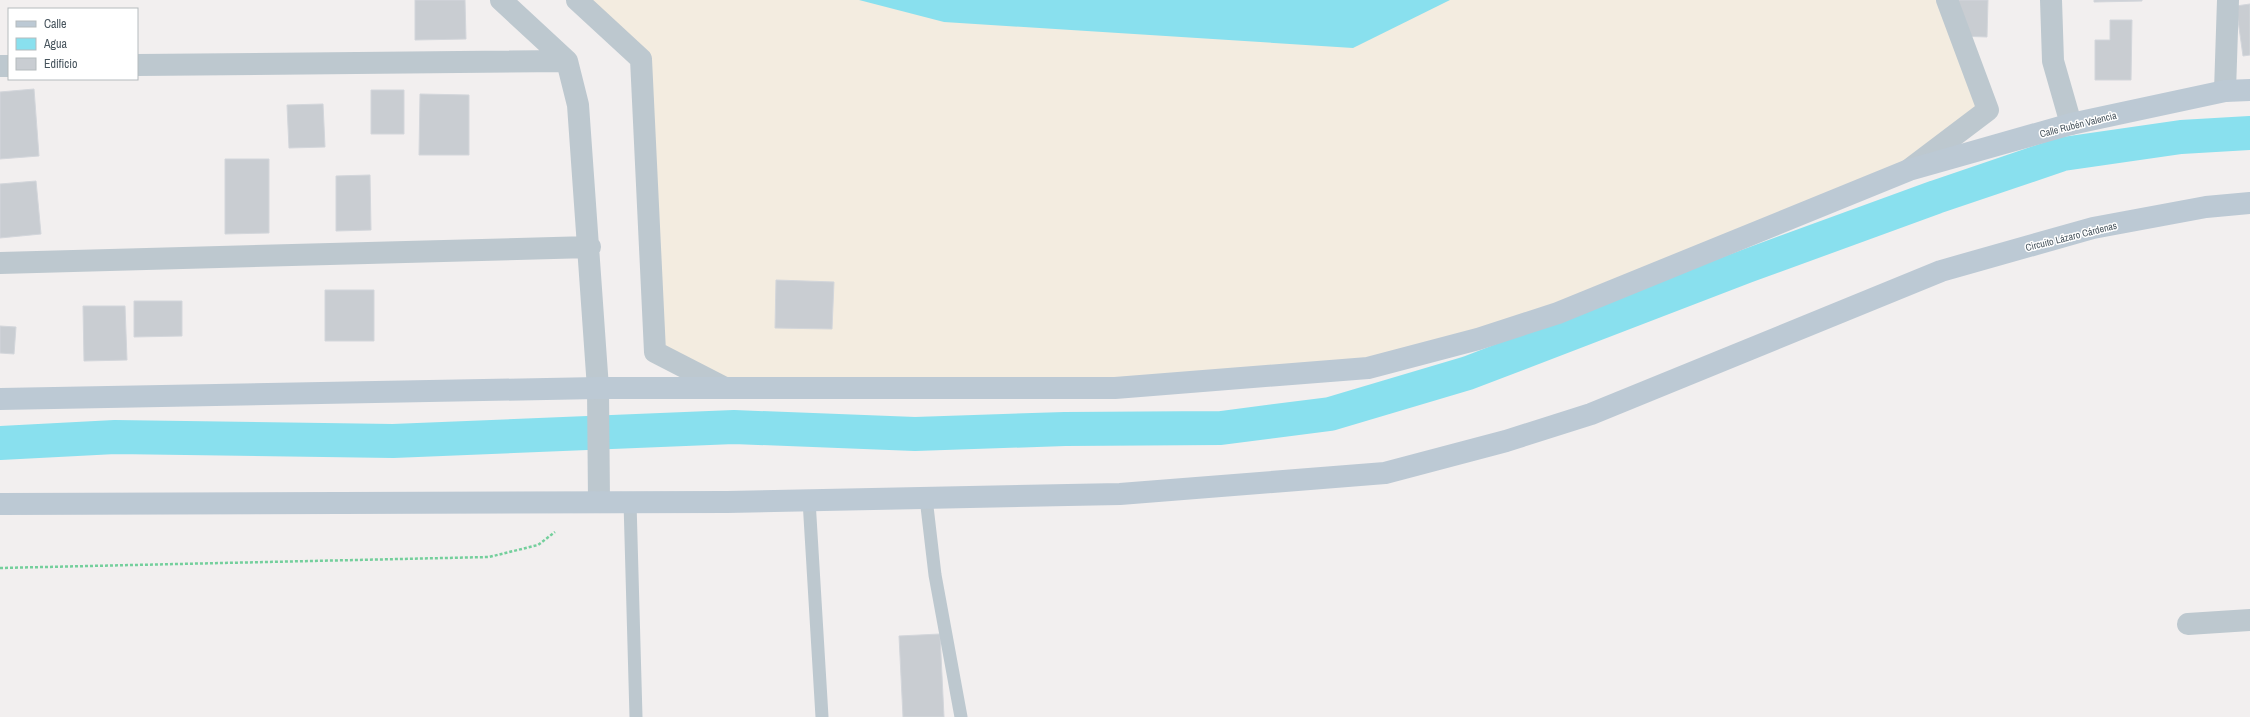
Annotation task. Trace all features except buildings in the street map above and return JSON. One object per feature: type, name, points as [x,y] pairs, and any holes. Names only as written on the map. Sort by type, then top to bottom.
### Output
[{"type":"street","points":[[501,0],[568,61],[578,105],[590,248],[599,397],[599,502]]},
{"type":"street","points":[[578,0],[641,59],[655,352],[726,388]]},
{"type":"street","points":[[0,399],[599,397],[726,388],[1115,388],[1368,368],[1478,339],[1558,313],[1909,170],[1988,110],[1947,0]]},
{"type":"street","points":[[2051,0],[2053,61],[2071,124]]},
{"type":"street","points":[[2225,92],[2228,0]]},
{"type":"street","points":[[138,65],[568,61]]},
{"type":"street","name":"Calle Rubén Valencia","points":[[1909,170],[2071,124],[2225,92],[2250,90]]},
{"type":"street","name":"Circuito Lázaro Cárdenas","points":[[0,504],[630,502],[1120,494],[1385,473],[1506,441],[1591,414],[1941,271],[2093,228],[2206,208],[2250,203]]},
{"type":"street","points":[[0,263],[590,248]]},
{"type":"street","points":[[2188,624],[2250,620]]},
{"type":"lane","points":[[926,498],[935,575],[961,717]]},
{"type":"lane","points":[[809,500],[822,717]]},
{"type":"lane","points":[[630,502],[636,717]]},
{"type":"path","points":[[0,568],[489,557],[538,545],[556,531]]},
{"type":"sand","points":[[577,0],[1947,0],[1988,110],[1909,170],[1558,313],[1368,368],[1115,388],[725,388],[655,352],[641,59]]},
{"type":"water","points":[[859,0],[1450,0],[1353,48],[944,22]]},
{"type":"waterway","points":[[0,443],[115,437],[393,441],[734,427],[915,434],[1065,429],[1221,428],[1330,414],[1468,373],[1747,266],[1936,197],[2063,154],[2181,137],[2250,133]]}]
